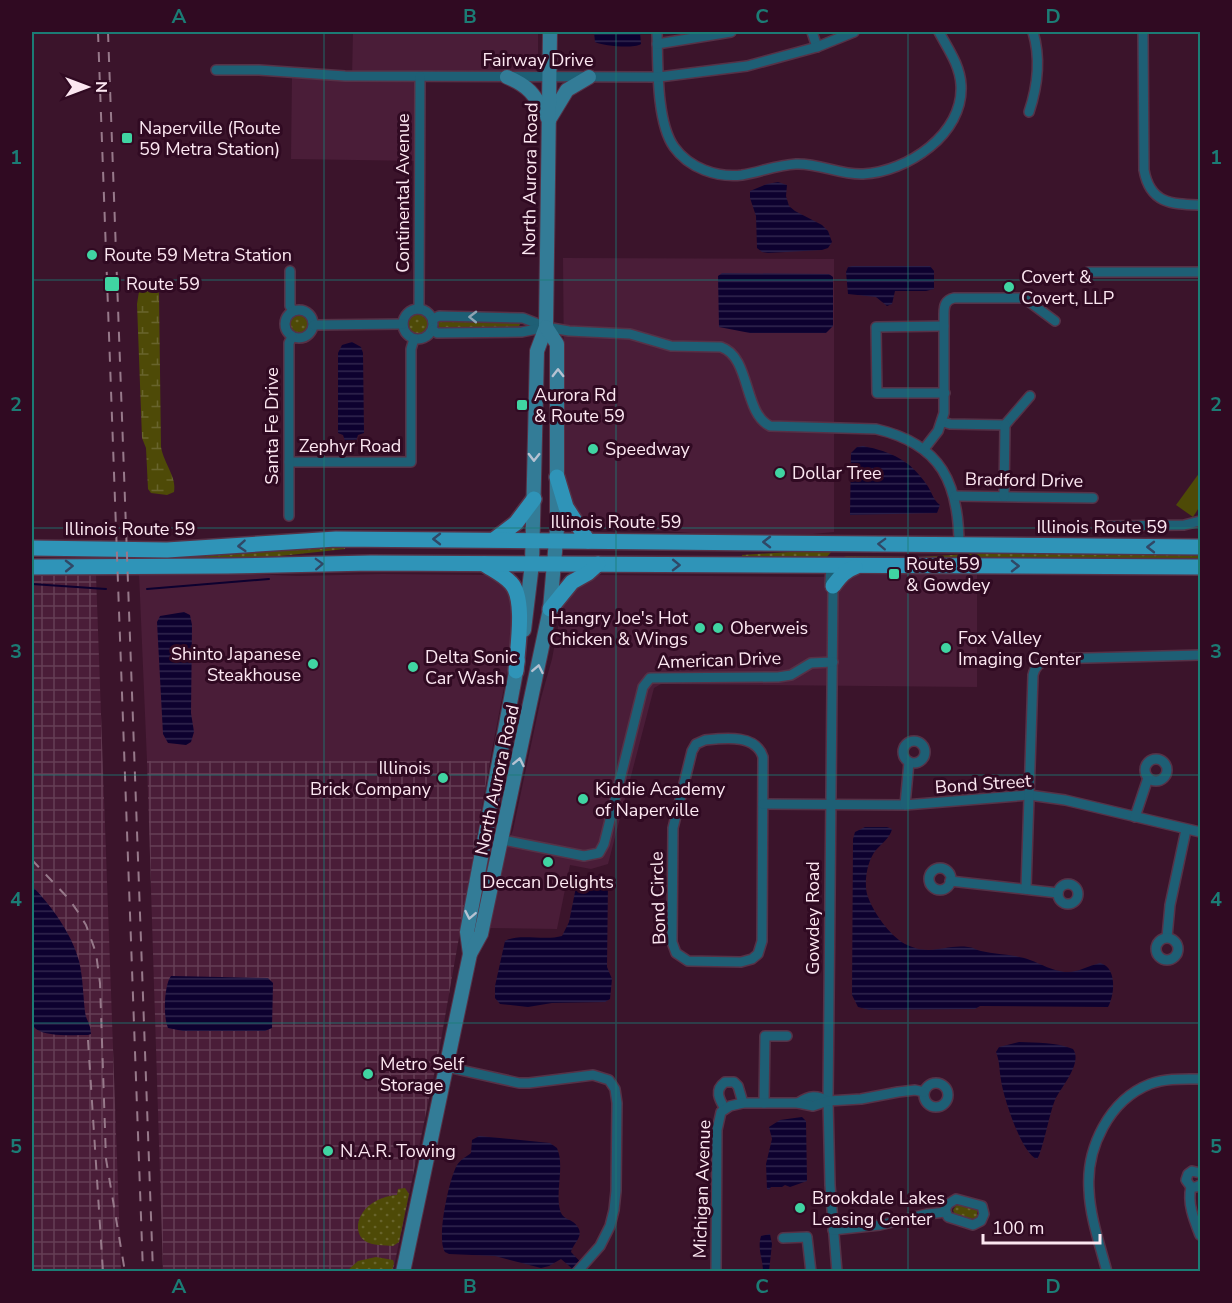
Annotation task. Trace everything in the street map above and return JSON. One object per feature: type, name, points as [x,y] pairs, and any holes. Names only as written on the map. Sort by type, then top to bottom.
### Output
[{"type":"main road","name":"North Aurora Road","points":[[470,954],[467,932],[527,616],[532,564],[537,351],[546,327],[550,32]]},
{"type":"main road","points":[[507,77],[522,83],[531,90],[549,120],[567,90],[589,77]]},
{"type":"main road","name":"North Aurora Road","points":[[403,1272],[470,954],[481,934],[550,609],[557,541],[557,344],[546,327]]},
{"type":"main road","points":[[557,477],[566,507],[588,541]]},
{"type":"main road","points":[[495,539],[516,523],[534,499]]},
{"type":"main road","name":"Illinois Route 59","points":[[32,548],[167,550],[336,539],[1200,547]]},
{"type":"main road","points":[[831,566],[844,543]]},
{"type":"main road","name":"Illinois Route 59","points":[[32,567],[227,566],[370,562],[1200,567]]},
{"type":"main road","points":[[484,564],[508,580],[517,593],[520,605],[516,671]]},
{"type":"main road","points":[[550,609],[572,582],[598,564]]},
{"type":"main road","points":[[833,586],[847,570],[858,566]]},
{"type":"street","points":[[657,32],[659,77],[664,123],[668,135],[683,157],[699,168],[730,176],[796,164],[850,174],[871,174],[900,167],[922,153],[940,137],[956,113],[961,96],[960,75],[956,60],[939,32]]},
{"type":"street","points":[[657,44],[731,32]]},
{"type":"street","points":[[812,32],[817,47]]},
{"type":"street","name":"Fairway Drive","points":[[216,70],[259,70],[345,76],[659,77],[747,66],[817,47],[854,32]]},
{"type":"street","points":[[1029,112],[1037,86],[1037,51],[1033,32]]},
{"type":"street","points":[[1143,32],[1144,170],[1147,183],[1153,192],[1167,202],[1200,205]]},
{"type":"street","name":"Continental Avenue","points":[[419,309],[420,77]]},
{"type":"street","points":[[290,271],[290,306],[293,311]]},
{"type":"street","points":[[1088,272],[1200,272]]},
{"type":"street","points":[[924,448],[942,422],[945,393],[944,326],[947,301],[954,298],[1024,298],[1055,321]]},
{"type":"street","points":[[419,309],[427,312],[433,319],[433,330],[427,337],[414,339],[406,334],[403,324],[407,314],[419,309]]},
{"type":"street","points":[[298,310],[311,315],[314,325],[313,330],[306,337],[297,339],[292,337],[285,326],[287,317],[293,311],[298,310]]},
{"type":"street","points":[[433,319],[439,316],[523,318],[546,327],[569,331],[619,332],[670,346],[727,349],[735,358],[760,420],[770,426],[876,429],[893,433],[924,448],[940,466],[955,496],[958,510],[959,546]]},
{"type":"street","points":[[314,325],[403,324]]},
{"type":"street","points":[[944,326],[876,327],[877,393],[945,393]]},
{"type":"street","points":[[433,330],[437,333],[514,332],[546,327]]},
{"type":"street","name":"Santa Fe Drive","points":[[289,516],[289,343],[292,337]]},
{"type":"street","name":"Zephyr Road","points":[[289,462],[411,462],[411,349],[414,339]]},
{"type":"street","points":[[1004,496],[1005,425],[1030,396]]},
{"type":"street","points":[[942,422],[1005,425]]},
{"type":"street","name":"Bradford Drive","points":[[955,496],[1093,498]]},
{"type":"street","points":[[1104,526],[1184,525],[1200,521]]},
{"type":"street","name":"Gowdey Road","points":[[831,566],[833,662],[828,1101],[837,1272]]},
{"type":"street","points":[[1026,889],[1033,675],[1039,664],[1050,659],[1200,656]]},
{"type":"street","name":"American Drive","points":[[502,840],[584,856],[599,853],[604,844],[643,687],[650,678],[778,677],[790,675],[811,663],[833,662]]},
{"type":"street","name":"Bond Circle","points":[[708,739],[754,742],[760,748],[763,757],[763,804],[760,951],[752,959],[741,962],[684,960],[676,953],[672,942],[673,828],[690,759],[696,744],[708,739]]},
{"type":"street","points":[[905,805],[909,762]]},
{"type":"street","points":[[1135,817],[1148,778]]},
{"type":"street","name":"Bond Street","points":[[763,804],[905,805],[1029,795],[1065,800],[1200,832]]},
{"type":"street","points":[[1167,938],[1170,905],[1186,830]]},
{"type":"street","points":[[950,881],[1058,893]]},
{"type":"street","points":[[765,1103],[765,1036],[788,1036]]},
{"type":"street","points":[[447,1067],[519,1083],[593,1075],[604,1077],[612,1084],[617,1103],[615,1201],[605,1237],[590,1259],[577,1272]]},
{"type":"street","points":[[1107,1272],[1089,1191],[1089,1166],[1099,1134],[1114,1111],[1143,1087],[1168,1079],[1200,1079]]},
{"type":"street","name":"Michigan Avenue","points":[[725,1108],[718,1089],[725,1082],[734,1082],[738,1086],[743,1103]]},
{"type":"street","points":[[828,1101],[861,1099],[915,1090],[924,1092]]},
{"type":"street","name":"Michigan Avenue","points":[[716,1272],[719,1117],[725,1108],[743,1103],[798,1103],[805,1098],[817,1095],[828,1101]]},
{"type":"street","points":[[1200,1173],[1195,1171],[1188,1174],[1186,1180],[1196,1186],[1189,1193],[1200,1235]]},
{"type":"street","points":[[833,1230],[880,1225],[945,1212]]},
{"type":"street","points":[[783,1238],[807,1237],[811,1272]]},
{"type":"shaded area","points":[[353,32],[538,32],[535,74],[423,73],[421,161],[291,159],[292,74],[352,77]]},
{"type":"shaded area","points":[[594,32],[640,32],[641,44],[625,47],[595,42]]},
{"type":"shaded area","points":[[778,182],[787,185],[786,196],[789,206],[822,225],[828,231],[832,242],[828,248],[768,253],[757,248],[756,216],[750,191]]},
{"type":"shaded area","points":[[563,258],[834,259],[834,532],[704,534],[596,529],[577,519],[565,488]]},
{"type":"shaded area","points":[[930,266],[934,271],[934,289],[895,291],[892,304],[887,306],[876,297],[848,294],[846,272],[848,267]]},
{"type":"shaded area","points":[[722,273],[829,274],[833,277],[833,326],[826,333],[750,333],[719,327],[718,276]]},
{"type":"shaded area","points":[[352,342],[361,347],[363,353],[364,433],[358,435],[356,441],[345,441],[343,435],[338,433],[338,353],[342,345]]},
{"type":"shaded area","points":[[863,446],[892,454],[914,469],[940,505],[937,513],[850,515],[851,453],[857,447]]},
{"type":"shaded area","points":[[977,572],[977,687],[661,684],[654,688],[608,864],[591,869],[570,865],[557,929],[487,928],[504,854],[513,830],[566,593],[593,576],[600,575],[819,577]]},
{"type":"shaded area","points":[[32,573],[96,575],[121,1271],[32,1272]]},
{"type":"shaded area","points":[[139,573],[298,576],[490,575],[513,592],[513,640],[490,761],[147,761]]},
{"type":"shaded area","points":[[184,612],[190,615],[192,625],[191,713],[194,732],[191,742],[186,745],[168,743],[163,734],[157,622],[160,616]]},
{"type":"shaded area","points":[[147,761],[490,761],[439,1051],[393,1271],[163,1271]]},
{"type":"shaded area","points":[[865,827],[892,829],[888,838],[870,860],[866,889],[869,901],[877,915],[899,940],[922,950],[970,947],[979,951],[1024,958],[1065,972],[1100,963],[1106,966],[1112,975],[1113,988],[1108,1007],[980,1006],[975,1009],[869,1010],[858,1007],[852,995],[853,839],[855,832]]},
{"type":"shaded area","points":[[604,876],[608,880],[607,967],[612,979],[610,999],[605,1002],[552,1003],[528,1007],[500,1004],[495,998],[495,986],[505,941],[517,938],[562,936],[569,922],[577,882],[580,878]]},
{"type":"shaded area","points":[[32,886],[60,920],[76,951],[85,1012],[91,1034],[41,1032],[32,1022]]},
{"type":"shaded area","points":[[171,976],[268,978],[273,983],[272,1028],[265,1031],[183,1031],[168,1028],[165,1001]]},
{"type":"shaded area","points":[[1019,1042],[1060,1045],[1073,1049],[1075,1055],[1070,1075],[1055,1100],[1037,1159],[1025,1147],[1009,1111],[996,1052],[999,1047]]},
{"type":"shaded area","points":[[802,1117],[806,1121],[807,1181],[790,1187],[785,1185],[771,1187],[769,1190],[767,1189],[766,1164],[772,1139],[769,1127],[780,1120]]},
{"type":"shaded area","points":[[479,1136],[550,1143],[557,1148],[560,1163],[560,1210],[563,1216],[575,1223],[579,1230],[579,1236],[571,1252],[589,1271],[575,1271],[561,1259],[541,1268],[495,1256],[445,1252],[442,1235],[450,1183],[457,1165],[471,1153],[472,1140]]},
{"type":"shaded area","points":[[770,1234],[772,1244],[769,1271],[763,1271],[760,1241],[761,1236]]},
{"type":"green space","points":[[144,279],[156,282],[159,294],[161,447],[174,486],[174,492],[167,495],[151,493],[148,489],[146,448],[142,438],[137,304],[140,285]]},
{"type":"green space","points":[[299,313],[306,316],[309,323],[306,330],[299,333],[292,330],[289,323],[292,316]]},
{"type":"green space","points":[[419,313],[427,317],[431,325],[427,333],[419,337],[411,333],[407,325],[411,317]]},
{"type":"green space","points":[[438,319],[519,322],[520,325],[517,327],[439,329]]},
{"type":"green space","points":[[1200,472],[1200,506],[1193,517],[1176,505]]},
{"type":"green space","points":[[345,547],[345,549],[262,558],[173,560],[173,557]]},
{"type":"green space","points":[[832,551],[826,558],[742,558],[742,555]]},
{"type":"green space","points":[[986,553],[1200,555],[1200,559],[842,558],[846,556],[919,557]]},
{"type":"green space","points":[[405,1188],[409,1194],[399,1242],[393,1246],[375,1245],[365,1241],[358,1229],[361,1215],[376,1201],[397,1195],[398,1189]]},
{"type":"green space","points":[[957,1204],[977,1209],[977,1217],[973,1219],[955,1215],[953,1210]]},
{"type":"green space","points":[[376,1257],[393,1260],[392,1271],[347,1271],[358,1261]]},
{"type":"waterway","points":[[147,589],[269,579]]},
{"type":"waterway","points":[[32,584],[106,589]]},
{"type":"railway","points":[[98,32],[143,1272]]},
{"type":"railway","points":[[108,32],[153,1272]]},
{"type":"railway","points":[[32,860],[69,899],[78,912],[86,925],[96,953],[100,983],[106,1159],[125,1272]]},
{"type":"railway","points":[[88,1040],[103,1272]]},
{"type":"place","name":"Naperville (Route 59 Metra Station)","points":[[127,138]]},
{"type":"place","name":"Route 59 Metra Station","points":[[92,255]]},
{"type":"place","name":"Route 59","points":[[112,284]]},
{"type":"place","name":"Covert & Covert, LLP","points":[[1009,287]]},
{"type":"place","name":"Aurora Rd & Route 59","points":[[522,405]]},
{"type":"place","name":"Speedway","points":[[593,449]]},
{"type":"place","name":"Dollar Tree","points":[[780,473]]},
{"type":"place","name":"Route 59 & Gowdey","points":[[894,574]]},
{"type":"place","name":"Hangry Joe's Hot Chicken & Wings","points":[[700,628]]},
{"type":"place","name":"Oberweis","points":[[718,628]]},
{"type":"place","name":"Fox Valley Imaging Center","points":[[946,648]]},
{"type":"place","name":"Shinto Japanese Steakhouse","points":[[313,664]]},
{"type":"place","name":"Delta Sonic Car Wash","points":[[413,667]]},
{"type":"place","name":"Illinois Brick Company","points":[[443,778]]},
{"type":"place","name":"Kiddie Academy of Naperville","points":[[583,799]]},
{"type":"place","name":"Deccan Delights","points":[[548,862]]},
{"type":"place","name":"Metro Self Storage","points":[[368,1074]]},
{"type":"place","name":"N.A.R. Towing","points":[[328,1151]]},
{"type":"place","name":"Brookdale Lakes Leasing Center","points":[[800,1208]]}]
